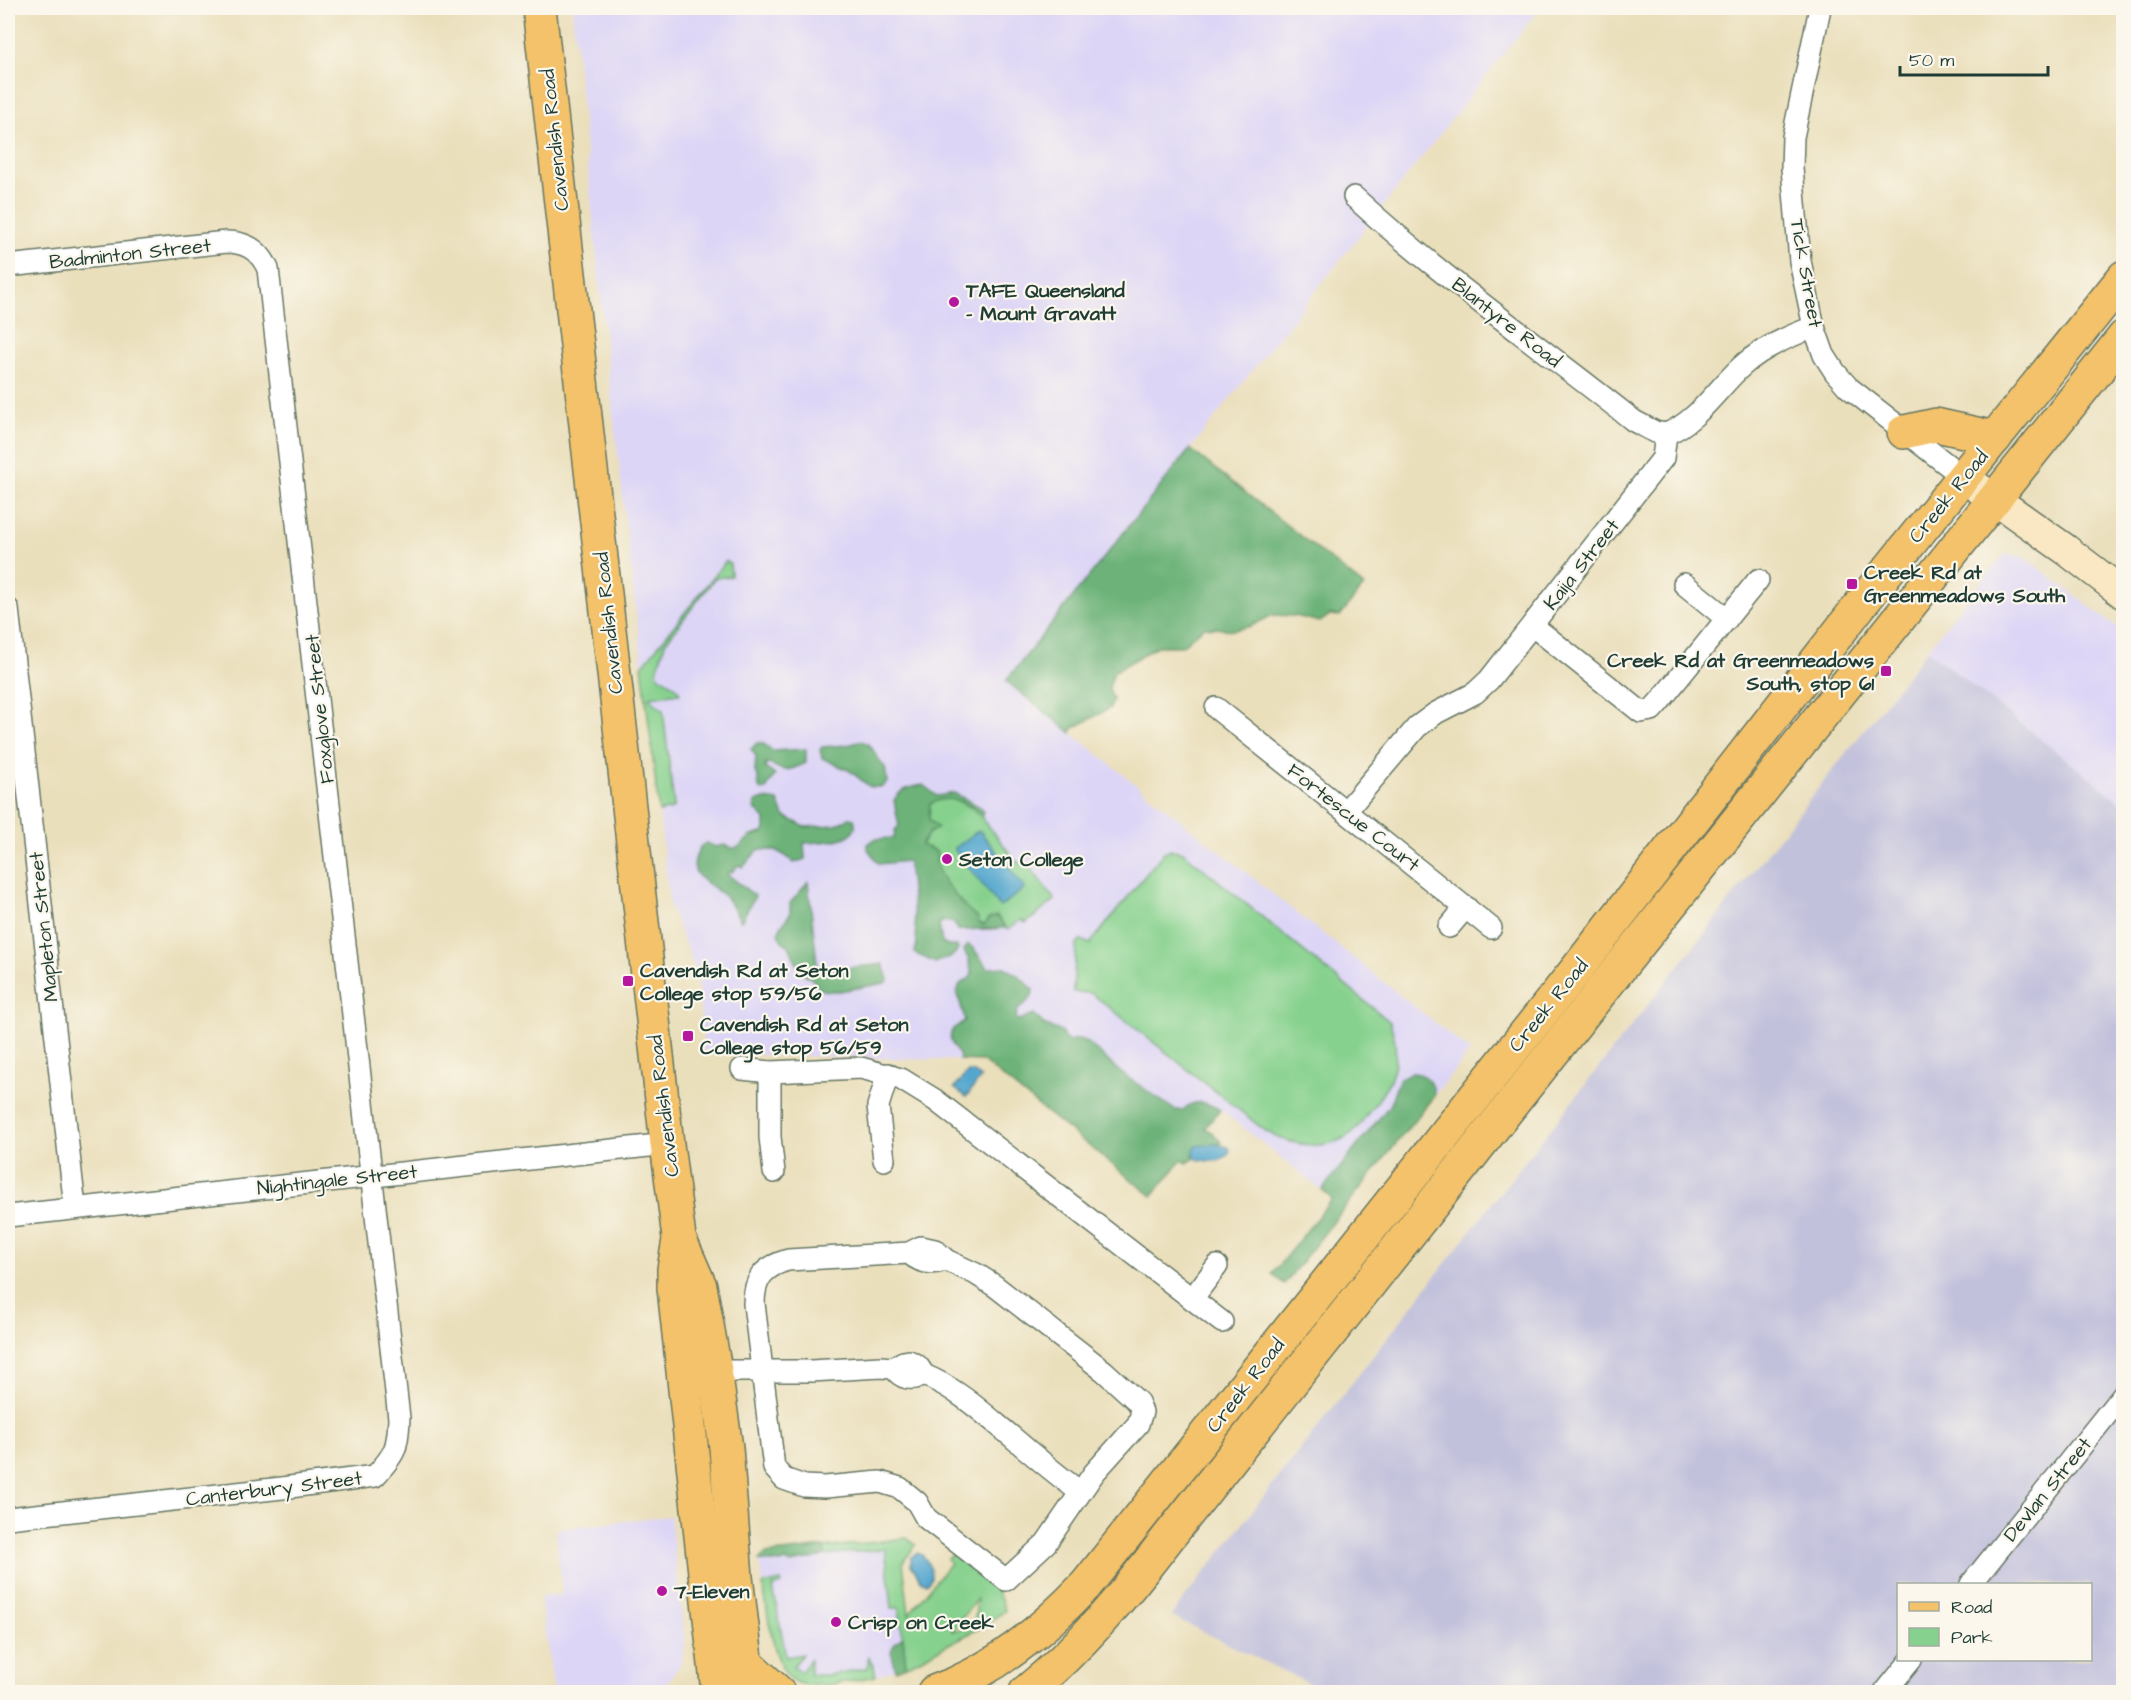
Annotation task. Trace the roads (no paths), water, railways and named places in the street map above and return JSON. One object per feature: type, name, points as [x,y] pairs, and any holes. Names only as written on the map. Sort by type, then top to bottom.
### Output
[{"type":"main road","name":"Cavendish Road","points":[[539,8],[679,1238],[700,1286],[699,1371],[726,1448],[736,1577],[726,1683]]},
{"type":"main road","name":"Creek Road","points":[[934,1692],[1003,1658],[1031,1637],[1086,1585],[1577,969],[1854,613],[2124,277]]},
{"type":"main road","name":"Creek Road","points":[[1026,1692],[1073,1652],[1128,1590],[1457,1171],[2124,337]]},
{"type":"main road","points":[[1904,432],[1936,425],[1995,438]]},
{"type":"main road","points":[[726,1683],[778,1692]]},
{"type":"street","name":"Tick Street","points":[[1820,8],[1793,137],[1792,168],[1800,261],[1814,327],[1824,356],[1854,393],[1963,477]]},
{"type":"street","name":"Blantyre Road","points":[[1354,198],[1441,271],[1634,422],[1655,432],[1666,434]]},
{"type":"street","name":"Badminton Street","points":[[8,266],[226,242],[244,244],[252,248]]},
{"type":"street","name":"Foxglove Street","points":[[252,248],[259,254],[268,269],[272,295],[371,1175]]},
{"type":"street","points":[[1666,434],[1682,428],[1743,365],[1781,340],[1814,327]]},
{"type":"street","name":"Kaija Street","points":[[1346,811],[1417,727],[1436,713],[1475,693],[1489,680],[1663,458],[1666,434]]},
{"type":"street","points":[[1963,477],[2124,594]]},
{"type":"street","points":[[1533,626],[1641,712],[1652,710],[1758,580]]},
{"type":"street","points":[[1684,584],[1727,619]]},
{"type":"street","name":"Mapleton Street","points":[[8,609],[75,1208]]},
{"type":"street","name":"Fortescue Court","points":[[1215,708],[1491,928]]},
{"type":"street","points":[[1449,927],[1466,907]]},
{"type":"street","points":[[742,1069],[770,1072],[861,1068],[888,1074],[919,1088],[1222,1322]]},
{"type":"street","points":[[770,1072],[770,1137],[774,1172]]},
{"type":"street","points":[[884,1160],[878,1106],[888,1074]]},
{"type":"street","name":"Nightingale Street","points":[[8,1216],[667,1144]]},
{"type":"street","name":"Canterbury Street","points":[[8,1518],[375,1476],[391,1458],[398,1443],[399,1418],[371,1175]]},
{"type":"street","points":[[909,1252],[926,1263],[946,1260],[995,1286],[1104,1371],[1138,1402],[1142,1412],[1141,1421],[1080,1492],[1057,1530],[1006,1580],[926,1518],[917,1502],[900,1488],[879,1482],[813,1487],[784,1479],[774,1468],[772,1460],[754,1288],[766,1270],[788,1260],[909,1252]]},
{"type":"street","points":[[1192,1299],[1217,1266]]},
{"type":"street","points":[[699,1371],[811,1371],[880,1366],[894,1368],[909,1361],[918,1366],[924,1375],[940,1381],[968,1400],[1080,1492]]},
{"type":"street","name":"Devlan Street","points":[[1972,1583],[2124,1393]]},
{"type":"street","points":[[1885,1692],[1909,1661]]},
{"type":"water","points":[[979,830],[1025,888],[1000,907],[954,849]]},
{"type":"water","points":[[968,1072],[973,1072],[981,1078],[966,1097],[954,1088]]},
{"type":"water","points":[[1215,1144],[1228,1147],[1229,1154],[1219,1161],[1195,1158],[1194,1150],[1197,1146]]},
{"type":"water","points":[[918,1553],[924,1557],[929,1566],[931,1578],[928,1583],[922,1582],[911,1565],[911,1557]]},
{"type":"place","name":"TAFE Queensland - Mount Gravatt","points":[[954,302]]},
{"type":"place","name":"Creek Rd at Greenmeadows South","points":[[1852,584]]},
{"type":"place","name":"Creek Rd at Greenmeadows South, stop 61","points":[[1886,671]]},
{"type":"place","name":"Seton College","points":[[947,859]]},
{"type":"place","name":"Cavendish Rd at Seton College stop 59/56","points":[[628,981]]},
{"type":"place","name":"Cavendish Rd at Seton College stop 56/59","points":[[688,1036]]},
{"type":"place","name":"7-Eleven","points":[[662,1591]]},
{"type":"place","name":"Crisp on Creek","points":[[836,1622]]}]
